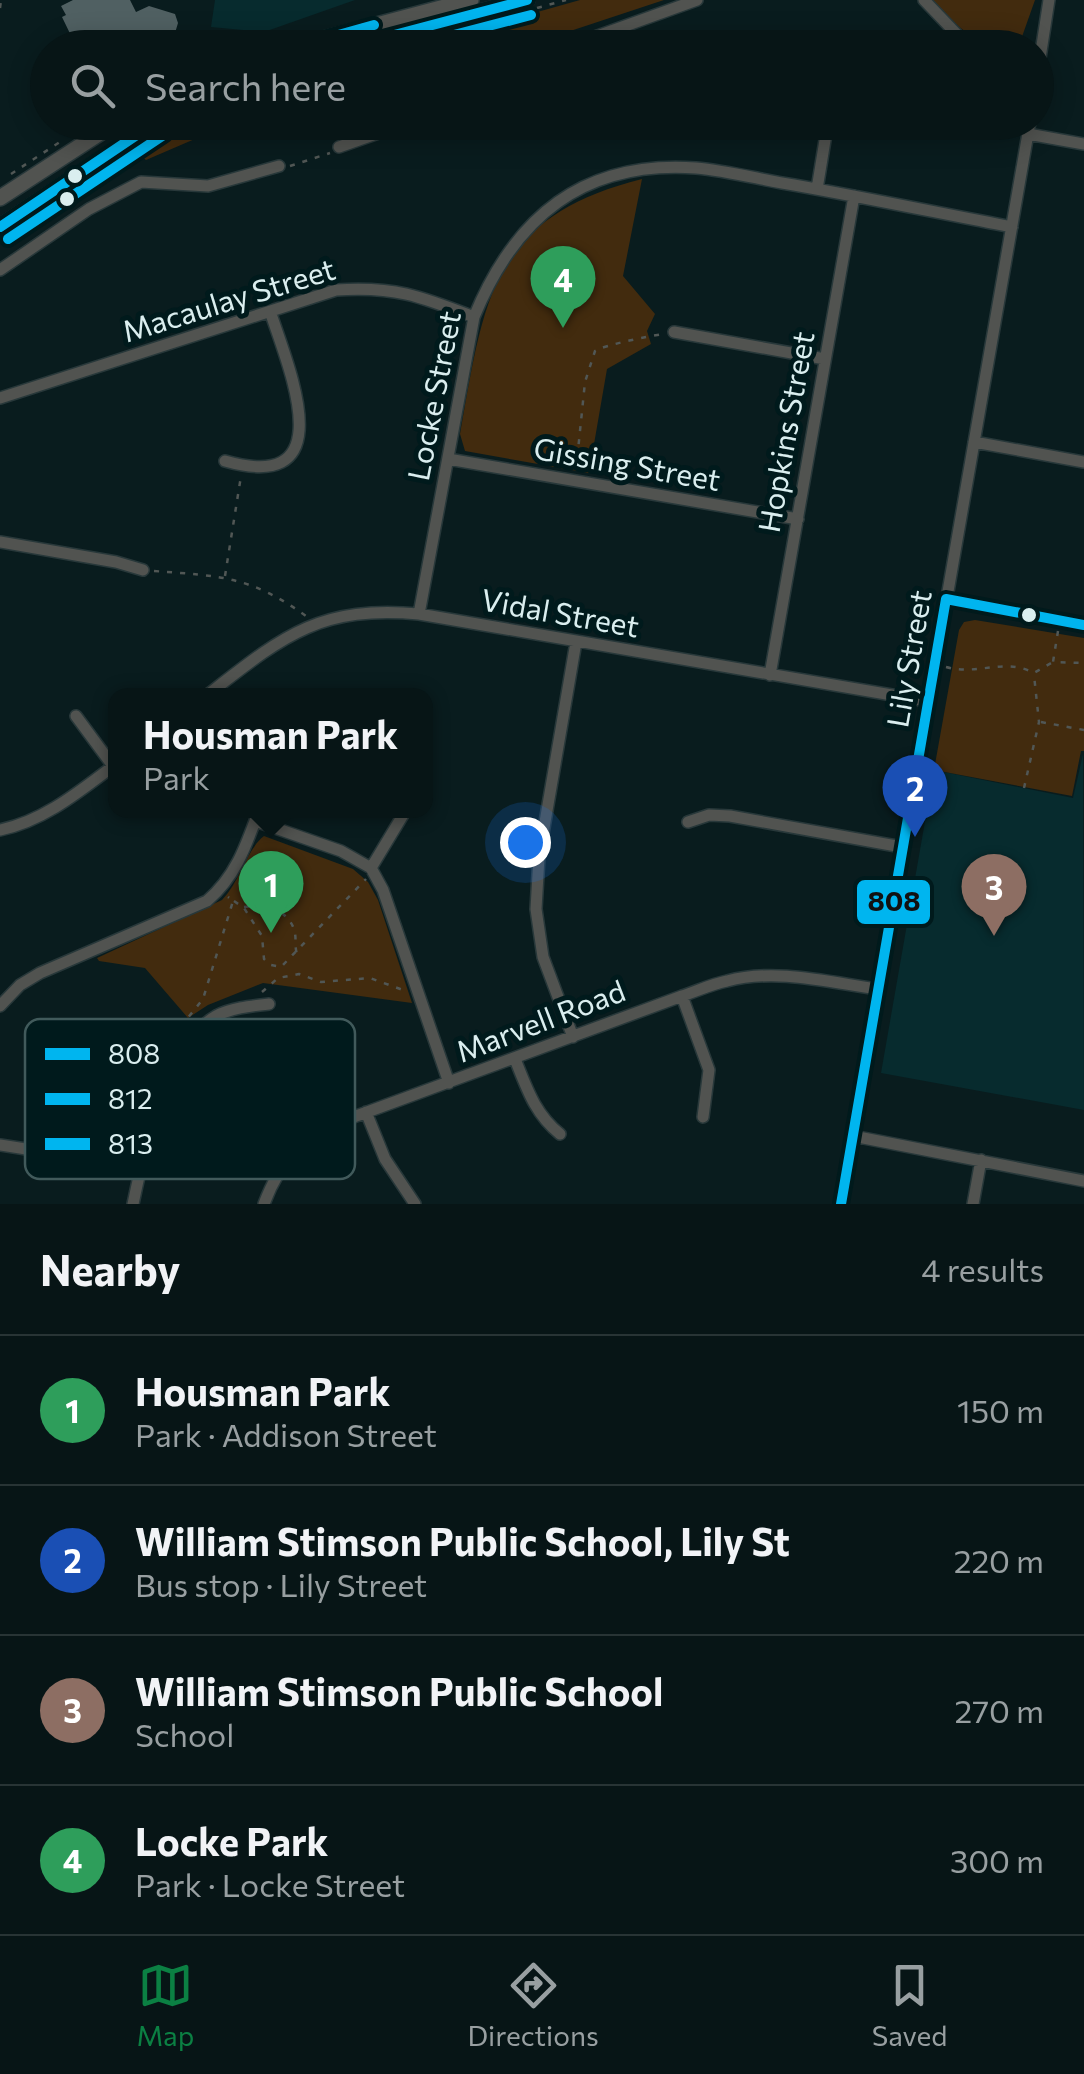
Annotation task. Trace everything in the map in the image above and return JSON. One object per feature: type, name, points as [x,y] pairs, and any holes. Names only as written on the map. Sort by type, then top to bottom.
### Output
[{"type":"main road","points":[[358,30],[471,0]]},
{"type":"main road","points":[[412,30],[527,0]]},
{"type":"main road","points":[[0,198],[89,140]]},
{"type":"main road","points":[[0,228],[130,140]]},
{"type":"street","points":[[614,30],[697,0]]},
{"type":"street","points":[[924,0],[953,30]]},
{"type":"street","points":[[1044,30],[1048,0]]},
{"type":"street","points":[[1054,135],[1084,144]]},
{"type":"street","points":[[339,147],[359,140]]},
{"type":"street","points":[[817,190],[825,140]]},
{"type":"street","name":"Lily Street","points":[[841,1204],[1027,140]]},
{"type":"street","points":[[0,270],[89,209],[141,182],[208,186],[279,166]]},
{"type":"street","name":"Locke Street","points":[[419,614],[474,317],[488,283],[511,245],[559,201],[598,180],[640,168],[697,168],[1012,228]]},
{"type":"street","name":"Hopkins Street","points":[[770,675],[854,196]]},
{"type":"street","name":"Macaulay Street","points":[[0,398],[336,290],[372,287],[412,292],[474,317]]},
{"type":"street","points":[[225,462],[271,467],[287,460],[296,446],[300,406],[270,311]]},
{"type":"street","points":[[674,332],[824,359]]},
{"type":"street","points":[[974,442],[1084,462]]},
{"type":"street","name":"Gissing Street","points":[[448,459],[798,520]]},
{"type":"street","points":[[0,542],[142,570]]},
{"type":"street","points":[[946,600],[1084,624]]},
{"type":"street","name":"Vidal Street","points":[[219,688],[284,636],[340,615],[378,610],[927,702]]},
{"type":"street","points":[[573,1036],[543,957],[536,909],[539,857],[576,642]]},
{"type":"street","points":[[76,716],[108,756]]},
{"type":"street","points":[[0,830],[50,810],[108,770]]},
{"type":"street","points":[[688,822],[730,816],[902,847]]},
{"type":"street","points":[[0,1006],[20,985],[40,973],[207,901],[238,866],[256,818]]},
{"type":"street","points":[[262,818],[341,851],[372,870],[383,890],[449,1083]]},
{"type":"street","points":[[372,870],[401,818]]},
{"type":"street","name":"Marvell Road","points":[[355,1117],[729,980],[786,976],[876,989]]},
{"type":"street","points":[[682,996],[709,1070],[703,1116]]},
{"type":"street","points":[[212,1019],[268,1004]]},
{"type":"street","points":[[516,1059],[532,1103],[544,1121],[560,1134]]},
{"type":"street","points":[[366,1112],[385,1159],[415,1204]]},
{"type":"street","points":[[853,1136],[1084,1181]]},
{"type":"street","points":[[0,1145],[25,1149]]},
{"type":"street","points":[[973,1204],[982,1160]]},
{"type":"street","points":[[133,1204],[139,1179]]},
{"type":"street","name":"Marvell Road","points":[[264,1204],[277,1179]]},
{"type":"path","points":[[0,8],[1,0]]},
{"type":"path","points":[[279,166],[294,166],[326,156],[339,147]]},
{"type":"path","points":[[574,481],[585,382],[595,351],[674,332]]},
{"type":"path","points":[[225,578],[243,466]]},
{"type":"path","points":[[142,570],[256,584],[314,623]]},
{"type":"path","points":[[1052,662],[1060,620]]},
{"type":"path","points":[[1034,673],[1052,662],[1084,663]]},
{"type":"path","points":[[934,664],[962,672],[1013,665],[1034,673]]},
{"type":"path","points":[[1024,788],[1039,722],[1034,673]]},
{"type":"path","points":[[1039,722],[1084,730]]},
{"type":"path","points":[[253,1006],[284,966],[372,870]]},
{"type":"path","points":[[220,890],[242,907],[262,936],[264,959],[271,965],[284,966]]},
{"type":"path","points":[[187,1019],[203,999],[233,900]]},
{"type":"path","points":[[242,907],[255,905],[282,912],[294,929],[294,949],[298,954]]},
{"type":"path","points":[[278,978],[299,974],[321,982],[370,978],[396,986],[422,1001]]},
{"type":"shaded area","points":[[215,0],[355,0],[270,30],[211,27]]},
{"type":"shaded area","points":[[580,0],[664,0],[573,30],[473,30]]},
{"type":"shaded area","points":[[932,0],[1035,0],[1024,30],[960,28]]},
{"type":"shaded area","points":[[159,140],[192,140],[146,160],[138,153]]},
{"type":"shaded area","points":[[642,179],[623,276],[655,314],[647,331],[651,344],[607,369],[589,473],[465,451],[460,434],[477,343],[503,270],[524,241],[553,216],[592,195]]},
{"type":"shaded area","points":[[975,620],[1084,638],[1084,751],[1072,796],[934,770],[959,630],[964,622]]},
{"type":"shaded area","points":[[1083,754],[1084,1110],[881,1073],[934,770],[1073,798]]},
{"type":"shaded area","points":[[264,836],[353,869],[368,882],[378,900],[412,1003],[263,983],[208,1005],[188,1018],[145,968],[99,961],[97,958],[222,900]]},
{"type":"building","points":[[73,0],[130,0],[136,12],[149,6],[175,14],[178,23],[176,30],[68,30],[61,6]]},
{"type":"transit line","name":"812","points":[[413,30],[527,0]]},
{"type":"transit line","name":"813","points":[[473,30],[531,15]]},
{"type":"transit line","name":"812","points":[[356,30],[374,25]]},
{"type":"transit line","name":"812","points":[[0,227],[129,140]]},
{"type":"transit line","name":"813","points":[[8,239],[156,140]]},
{"type":"transit line","name":"808","points":[[946,599],[1084,625]]},
{"type":"transit line","name":"808","points":[[841,1204],[946,599]]},
{"type":"place","name":"Locke Park","points":[[563,328]]},
{"type":"place","name":"William Stimson Public School, Lily St","points":[[915,837]]},
{"type":"place","name":"Housman Park","points":[[271,933]]},
{"type":"place","name":"William Stimson Public School","points":[[994,936]]}]
